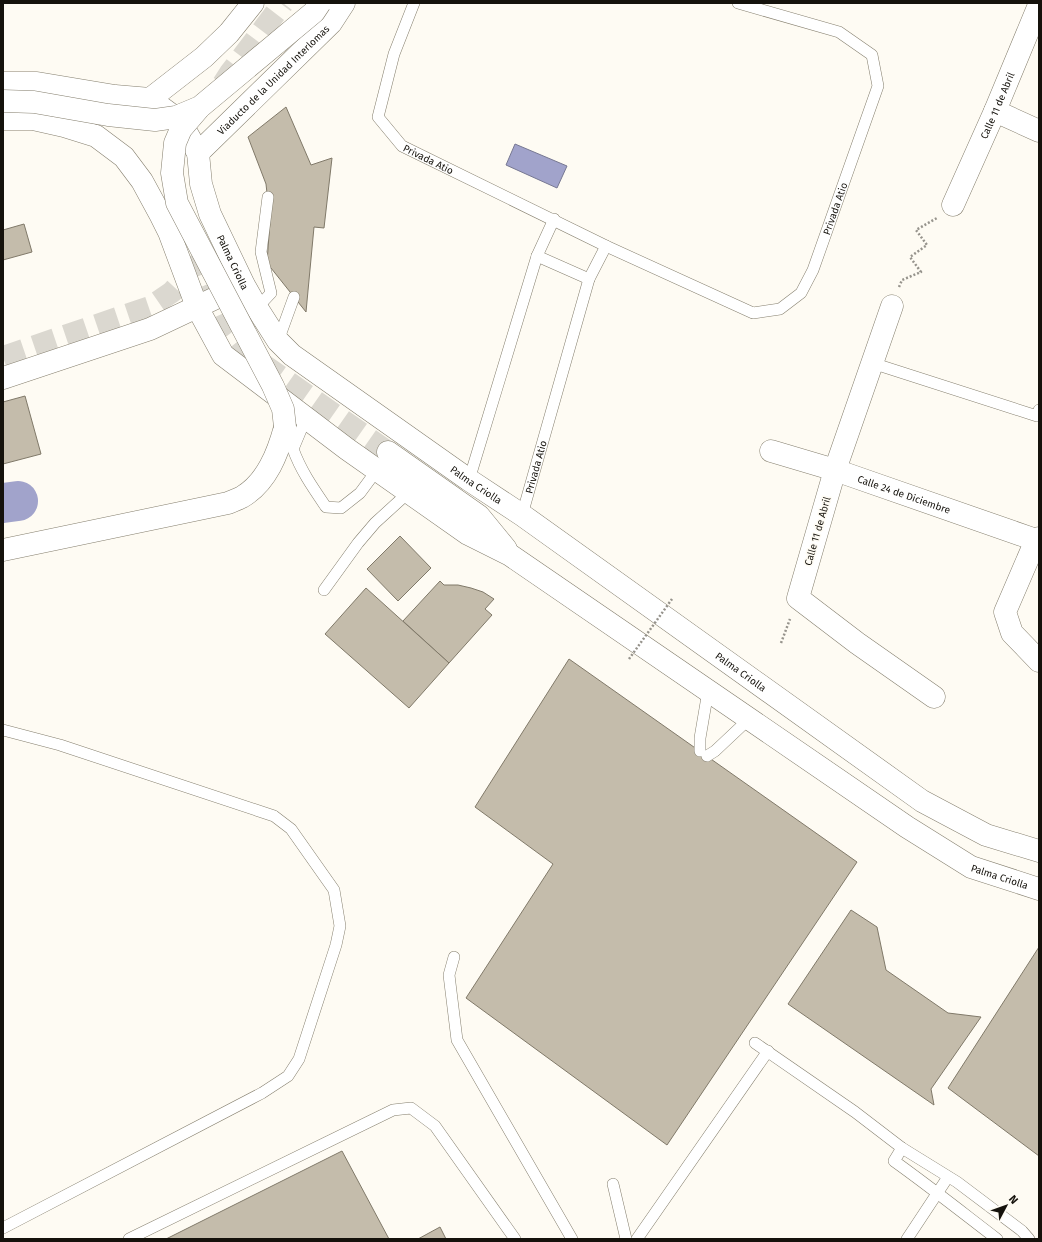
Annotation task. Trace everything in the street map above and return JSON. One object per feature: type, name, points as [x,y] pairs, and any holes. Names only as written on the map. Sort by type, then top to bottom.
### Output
[{"type":"main road","points":[[3,83],[37,83],[115,96],[150,99],[204,57],[229,33],[253,3]]},
{"type":"main road","points":[[3,550],[228,503],[243,496],[258,484],[269,470],[280,445],[285,427],[283,409],[273,386],[177,203],[172,173],[176,143],[181,129],[200,107],[314,12],[320,3]]},
{"type":"main road","name":"Viaducto de la Unidad Interlomas","points":[[198,153],[331,23],[344,3]]},
{"type":"main road","name":"Calle 11 de Abril","points":[[952,205],[995,111],[1039,5]]},
{"type":"main road","name":"Palma Criolla","points":[[150,99],[180,121],[198,153],[201,184],[210,214],[234,265],[257,308],[278,341],[292,355],[469,480],[522,515],[922,801],[986,835],[1039,851]]},
{"type":"main road","points":[[4,114],[34,102],[108,115],[155,120],[176,117],[200,107]]},
{"type":"main road","points":[[995,111],[1039,131]]},
{"type":"main road","name":"Palma Criolla","points":[[4,114],[33,119],[96,136],[124,157],[142,181],[169,232],[197,307],[223,355],[306,418],[468,534],[510,555],[907,827],[971,867],[1039,889]]},
{"type":"main road","points":[[150,329],[175,304],[186,277],[201,290],[212,289],[228,279],[234,265]]},
{"type":"main road","points":[[3,378],[150,329],[244,285]]},
{"type":"main road","name":"Calle 11 de Abril","points":[[892,306],[835,470],[798,598],[857,643],[934,697]]},
{"type":"main road","name":"Calle 24 de Diciembre","points":[[771,451],[835,470],[1038,539]]},
{"type":"main road","points":[[388,452],[479,516],[510,555]]},
{"type":"main road","points":[[1038,539],[1005,612],[1012,633],[1039,661]]},
{"type":"lane","name":"Privada Atio","points":[[414,3],[394,54],[378,117],[402,146],[606,246],[754,313],[780,309],[801,293],[813,270],[878,86],[872,55],[839,32],[738,3]]},
{"type":"lane","points":[[257,308],[271,293],[261,252],[268,197]]},
{"type":"lane","points":[[469,480],[537,256],[554,220]]},
{"type":"lane","name":"Privada Atio","points":[[522,515],[589,279],[606,246]]},
{"type":"lane","points":[[537,256],[589,279]]},
{"type":"lane","points":[[278,341],[294,298]]},
{"type":"lane","points":[[872,363],[1037,416],[1039,410]]},
{"type":"lane","points":[[306,418],[293,449],[308,482],[326,507],[341,508],[360,493],[377,470]]},
{"type":"lane","points":[[324,590],[358,543],[375,523],[409,492]]},
{"type":"lane","points":[[708,691],[700,738],[704,754],[715,751],[749,719]]},
{"type":"lane","points":[[3,730],[60,746],[274,816],[291,829],[334,890],[340,926],[336,945],[299,1059],[288,1076],[262,1094],[3,1228]]},
{"type":"lane","points":[[454,957],[449,975],[457,1040],[572,1239]]},
{"type":"lane","points":[[755,1042],[855,1112],[902,1148],[948,1177],[1022,1230],[1029,1239]]},
{"type":"lane","points":[[637,1239],[768,1051]]},
{"type":"lane","points":[[129,1239],[393,1110],[411,1108],[434,1126],[515,1239]]},
{"type":"lane","points":[[902,1148],[894,1161],[997,1239]]},
{"type":"lane","points":[[907,1239],[948,1177]]},
{"type":"lane","points":[[612,1184],[626,1239]]},
{"type":"path","points":[[892,306],[902,280],[920,272],[910,257],[927,245],[916,230],[938,217],[952,205]]},
{"type":"path","points":[[629,659],[672,599]]},
{"type":"water","points":[[515,144],[567,166],[557,188],[506,165]]},
{"type":"building","points":[[286,107],[311,165],[332,158],[324,228],[314,227],[306,312],[267,263],[270,221],[266,184],[248,137]]},
{"type":"building","points":[[24,224],[32,252],[3,260],[3,230]]},
{"type":"building","points":[[25,396],[41,454],[3,464],[3,402]]},
{"type":"building","points":[[400,536],[431,568],[398,601],[367,569]]},
{"type":"building","points":[[440,581],[444,585],[458,585],[483,592],[494,599],[485,609],[492,615],[449,663],[403,621]]},
{"type":"building","points":[[366,588],[449,663],[409,708],[325,634]]},
{"type":"building","points":[[569,659],[857,862],[667,1145],[466,998],[553,864],[475,807]]},
{"type":"building","points":[[851,910],[877,927],[886,970],[948,1013],[981,1017],[931,1089],[934,1105],[788,1004]]},
{"type":"building","points":[[1039,947],[1039,1156],[948,1088]]},
{"type":"building","points":[[342,1151],[389,1239],[166,1239]]},
{"type":"building","points":[[440,1227],[446,1239],[418,1239]]},
{"type":"waterway","points":[[3,503],[18,501]]},
{"type":"tunnel","points":[[223,84],[283,3]]},
{"type":"tunnel","points":[[186,223],[192,261],[219,321],[241,349],[388,452]]},
{"type":"tunnel","points":[[3,357],[150,307],[172,292],[185,278],[192,261]]}]
